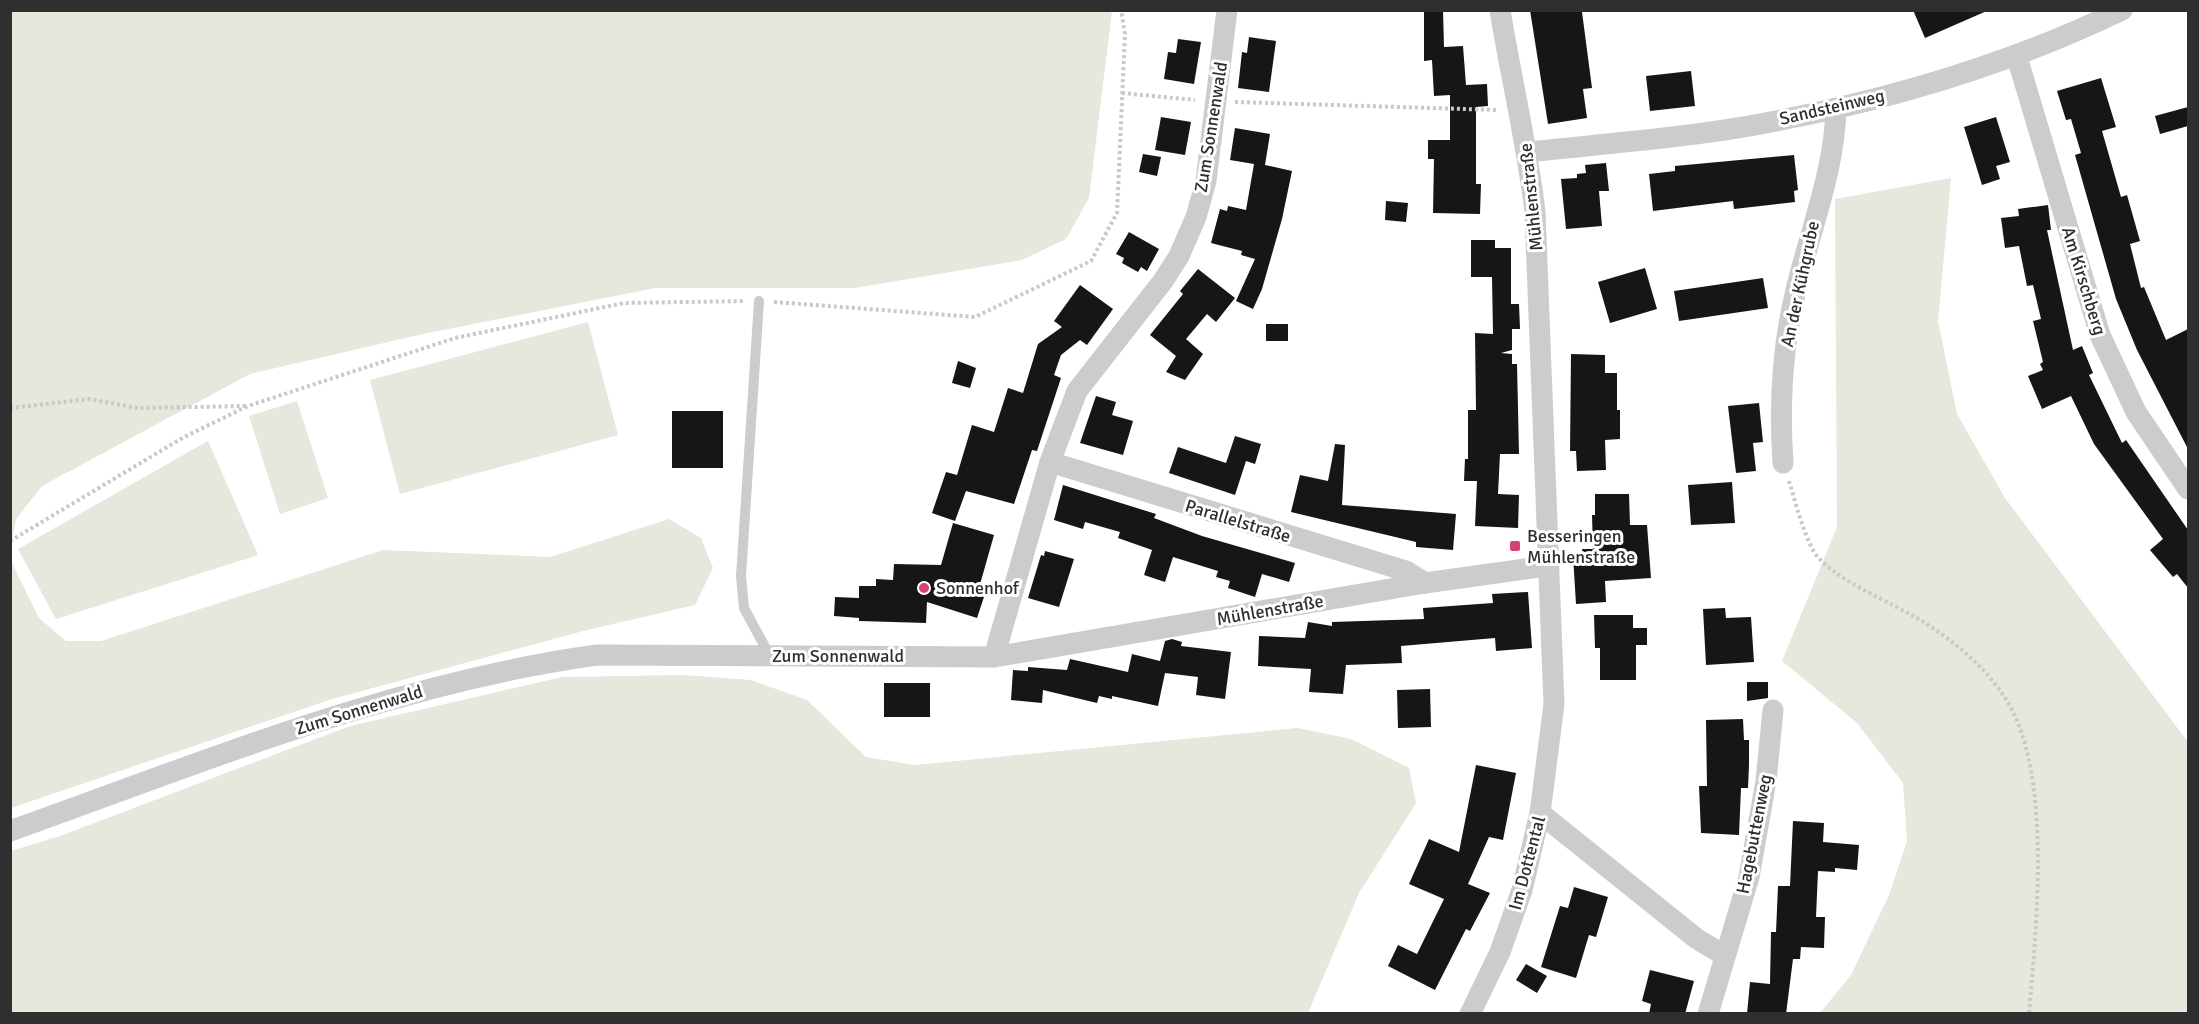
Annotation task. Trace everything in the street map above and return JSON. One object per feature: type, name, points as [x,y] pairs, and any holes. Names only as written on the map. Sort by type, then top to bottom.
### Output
[{"type":"street","name":"Zum Sonnenwald","points":[[10,831],[348,711],[488,673],[597,655],[994,657],[1050,462],[1077,391],[1089,372],[1139,313],[1179,256],[1196,217],[1206,181],[1227,10]]},
{"type":"street","name":"Mühlenstraße","points":[[1500,10],[1528,152],[1539,277],[1547,566],[1554,704]]},
{"type":"street","name":"Sandsteinweg","points":[[1528,152],[1688,134],[1780,120],[1836,108],[1947,79],[2017,57],[2122,10]]},
{"type":"street","name":"Am Kirschberg","points":[[2017,57],[2100,335],[2136,412],[2188,489]]},
{"type":"street","name":"An der Kühgrube","points":[[1783,463],[1781,398],[1785,345],[1795,293],[1832,149],[1836,108]]},
{"type":"street","name":"Parallelstraße","points":[[1050,462],[1406,571],[1425,583]]},
{"type":"street","name":"Mühlenstraße","points":[[994,657],[1425,583],[1547,566]]},
{"type":"street","name":"Im Dottental","points":[[1470,1014],[1500,952],[1522,890],[1540,813],[1554,704]]},
{"type":"street","name":"Hagebuttenweg","points":[[1708,1014],[1751,866],[1766,781],[1773,710]]},
{"type":"street","points":[[1540,813],[1697,939],[1724,955]]},
{"type":"lane","points":[[759,301],[741,576],[744,608],[770,656]]},
{"type":"path","points":[[10,541],[184,437],[248,406],[455,338],[624,303],[759,301],[975,316],[1091,261],[1117,213],[1125,34],[1121,10]]},
{"type":"path","points":[[1122,93],[1217,102],[1519,111]]},
{"type":"path","points":[[10,408],[90,399],[137,408],[248,406]]},
{"type":"path","points":[[1783,463],[1814,552],[1833,570],[1923,621],[1974,659],[2008,702],[2026,746],[2038,829],[2036,928],[2029,1014]]},
{"type":"shaded area","points":[[11,10],[1112,11],[1089,198],[1066,239],[1022,260],[854,288],[655,288],[423,334],[250,374],[42,486],[16,519],[11,547]]},
{"type":"shaded area","points":[[1951,178],[1938,321],[1957,414],[2005,498],[2188,742],[2188,1013],[1820,1013],[1851,975],[1889,895],[1907,841],[1903,783],[1857,723],[1782,661],[1837,527],[1835,199]]},
{"type":"shaded area","points":[[588,322],[618,435],[400,494],[370,380]]},
{"type":"shaded area","points":[[297,401],[328,498],[280,514],[249,416]]},
{"type":"shaded area","points":[[208,441],[258,555],[56,619],[18,549]]},
{"type":"shaded area","points":[[669,519],[701,538],[713,568],[695,605],[587,630],[332,699],[11,808],[11,561],[39,618],[66,641],[101,641],[383,550],[550,557]]},
{"type":"shaded area","points":[[683,675],[751,680],[807,700],[866,757],[915,765],[1298,728],[1351,739],[1409,768],[1416,803],[1359,893],[1308,1013],[11,1013],[11,851],[60,836],[350,726],[562,677]]},
{"type":"building","points":[[1424,10],[1443,10],[1444,47],[1463,46],[1466,85],[1487,84],[1488,106],[1476,107],[1476,184],[1481,184],[1480,214],[1433,213],[1434,159],[1428,159],[1428,140],[1450,140],[1450,95],[1434,96],[1432,60],[1424,61]]},
{"type":"building","points":[[1530,10],[1582,12],[1592,88],[1583,89],[1587,118],[1548,124]]},
{"type":"building","points":[[1913,10],[1989,10],[1925,38]]},
{"type":"building","points":[[1249,37],[1276,41],[1269,92],[1238,88],[1242,52],[1247,53]]},
{"type":"building","points":[[1178,39],[1201,42],[1194,84],[1164,79],[1168,52],[1176,53]]},
{"type":"building","points":[[1691,71],[1695,106],[1650,111],[1646,76]]},
{"type":"building","points":[[2101,78],[2116,127],[2102,131],[2121,197],[2127,195],[2140,241],[2130,244],[2141,288],[2144,287],[2166,340],[2188,329],[2188,449],[2137,350],[2116,299],[2075,155],[2081,153],[2071,119],[2066,120],[2057,91]]},
{"type":"building","points":[[2188,107],[2188,126],[2160,134],[2155,116]]},
{"type":"building","points":[[1161,117],[1191,122],[1185,155],[1155,150]]},
{"type":"building","points":[[1996,117],[2010,162],[1996,166],[2000,179],[1982,185],[1964,127]]},
{"type":"building","points":[[1235,128],[1270,134],[1265,165],[1292,171],[1282,219],[1262,289],[1253,309],[1236,301],[1255,259],[1241,255],[1242,251],[1211,243],[1220,209],[1227,211],[1228,206],[1246,210],[1254,164],[1230,160]]},
{"type":"building","points":[[1143,154],[1161,157],[1157,176],[1139,172]]},
{"type":"building","points":[[1794,155],[1798,190],[1794,191],[1795,202],[1734,209],[1733,201],[1653,211],[1649,174],[1675,171],[1675,166]]},
{"type":"building","points":[[1606,163],[1609,191],[1599,191],[1602,226],[1566,229],[1561,179],[1577,178],[1577,174],[1586,173],[1585,165]]},
{"type":"building","points":[[1386,201],[1408,203],[1406,222],[1385,220]]},
{"type":"building","points":[[2048,205],[2051,230],[2047,230],[2073,350],[2082,346],[2093,373],[2089,375],[2122,443],[2126,440],[2188,530],[2188,588],[2177,574],[2173,577],[2150,550],[2163,539],[2094,444],[2071,396],[2042,409],[2028,376],[2043,370],[2033,321],[2041,319],[2033,285],[2027,286],[2019,246],[2005,248],[2001,218],[2019,216],[2018,209]]},
{"type":"building","points":[[1129,232],[1159,249],[1147,271],[1141,267],[1138,272],[1122,263],[1124,258],[1116,254]]},
{"type":"building","points":[[1471,240],[1495,240],[1495,248],[1511,248],[1511,304],[1519,304],[1520,329],[1512,329],[1512,350],[1501,353],[1512,354],[1512,364],[1517,364],[1519,454],[1500,454],[1498,494],[1519,495],[1518,528],[1475,526],[1477,481],[1464,481],[1465,459],[1468,459],[1468,410],[1476,410],[1475,333],[1493,334],[1492,277],[1471,277]]},
{"type":"building","points":[[1645,268],[1657,309],[1610,323],[1598,282]]},
{"type":"building","points":[[1198,269],[1235,298],[1216,322],[1207,314],[1186,339],[1203,354],[1185,380],[1166,372],[1176,356],[1150,335],[1183,294],[1180,291]]},
{"type":"building","points":[[1763,278],[1768,308],[1679,321],[1674,291]]},
{"type":"building","points":[[1080,285],[1113,309],[1087,345],[1080,340],[1061,355],[1054,375],[1061,378],[1037,451],[1032,450],[1014,504],[966,491],[955,521],[932,513],[946,472],[957,475],[972,425],[994,432],[1008,388],[1023,393],[1038,344],[1062,327],[1054,321]]},
{"type":"building","points":[[1266,324],[1288,324],[1288,341],[1266,341]]},
{"type":"building","points":[[1571,354],[1605,355],[1605,373],[1617,373],[1620,439],[1605,440],[1606,470],[1577,471],[1576,451],[1570,451]]},
{"type":"building","points":[[958,361],[976,368],[970,388],[952,383]]},
{"type":"building","points":[[1096,396],[1116,402],[1112,415],[1133,421],[1123,455],[1080,443]]},
{"type":"building","points":[[1759,403],[1763,442],[1753,443],[1756,471],[1736,473],[1728,406]]},
{"type":"building","points":[[672,411],[723,411],[723,468],[672,468]]},
{"type":"building","points":[[1235,436],[1261,444],[1255,464],[1246,461],[1235,495],[1169,473],[1178,447],[1226,463]]},
{"type":"building","points":[[1335,444],[1345,445],[1342,505],[1456,514],[1453,550],[1416,547],[1416,542],[1291,512],[1300,475],[1328,481]]},
{"type":"building","points":[[1732,482],[1735,523],[1691,525],[1688,485]]},
{"type":"building","points":[[1063,485],[1156,514],[1154,518],[1202,536],[1295,563],[1289,582],[1262,574],[1255,597],[1228,588],[1230,581],[1216,577],[1218,571],[1173,557],[1165,582],[1144,575],[1152,550],[1118,538],[1120,532],[1085,522],[1083,529],[1054,520]]},
{"type":"building","points":[[1595,494],[1629,494],[1630,525],[1647,525],[1651,578],[1605,581],[1606,602],[1576,604],[1573,556],[1583,556],[1582,549],[1593,549],[1592,515],[1595,515]]},
{"type":"building","points":[[953,523],[994,535],[977,595],[984,597],[977,618],[927,602],[926,623],[859,621],[859,618],[834,616],[835,597],[859,598],[859,586],[876,586],[876,579],[893,580],[894,564],[941,565]]},
{"type":"building","points":[[1045,551],[1074,559],[1059,607],[1028,598],[1041,555],[1044,556]]},
{"type":"building","points":[[1528,592],[1532,648],[1496,651],[1495,638],[1401,646],[1402,663],[1346,665],[1343,694],[1309,692],[1311,669],[1258,666],[1259,636],[1305,638],[1308,622],[1332,626],[1332,622],[1424,619],[1423,608],[1493,603],[1492,594]]},
{"type":"building","points":[[1725,608],[1726,618],[1751,617],[1754,662],[1706,665],[1703,609]]},
{"type":"building","points":[[1594,615],[1633,615],[1633,628],[1647,628],[1647,645],[1636,645],[1636,680],[1600,680],[1600,648],[1595,648]]},
{"type":"building","points":[[1172,639],[1182,642],[1181,646],[1231,652],[1225,699],[1196,695],[1198,677],[1165,673],[1158,706],[1112,696],[1112,699],[1099,696],[1097,703],[1043,690],[1042,703],[1011,700],[1013,670],[1028,671],[1028,667],[1067,670],[1070,659],[1128,672],[1132,654],[1160,661],[1165,641]]},
{"type":"building","points":[[1747,682],[1768,682],[1768,698],[1747,701]]},
{"type":"building","points":[[884,683],[930,683],[930,717],[884,717]]},
{"type":"building","points":[[1430,689],[1431,727],[1398,728],[1397,690]]},
{"type":"building","points":[[1743,719],[1744,740],[1749,740],[1749,765],[1748,788],[1741,788],[1739,835],[1701,833],[1699,786],[1707,786],[1706,720]]},
{"type":"building","points":[[1476,765],[1516,773],[1503,840],[1489,837],[1468,884],[1490,893],[1470,931],[1466,929],[1435,990],[1388,966],[1398,945],[1417,954],[1444,899],[1409,884],[1429,839],[1459,852]]},
{"type":"building","points":[[1793,821],[1824,823],[1823,842],[1859,845],[1857,870],[1835,868],[1835,872],[1818,871],[1816,917],[1825,917],[1824,948],[1801,947],[1800,959],[1793,959],[1786,1014],[1747,1014],[1750,982],[1770,984],[1771,932],[1776,932],[1778,886],[1790,886]]},
{"type":"building","points":[[1574,887],[1608,897],[1596,937],[1589,935],[1576,978],[1541,967],[1560,906],[1568,908]]},
{"type":"building","points":[[1526,964],[1547,976],[1537,993],[1516,980]]},
{"type":"building","points":[[1650,970],[1694,981],[1685,1014],[1649,1014],[1651,1004],[1642,1001]]},
{"type":"place","name":"Besseringen Mühlenstraße","points":[[1515,546]]},
{"type":"place","name":"Sonnenhof","points":[[924,588]]}]
